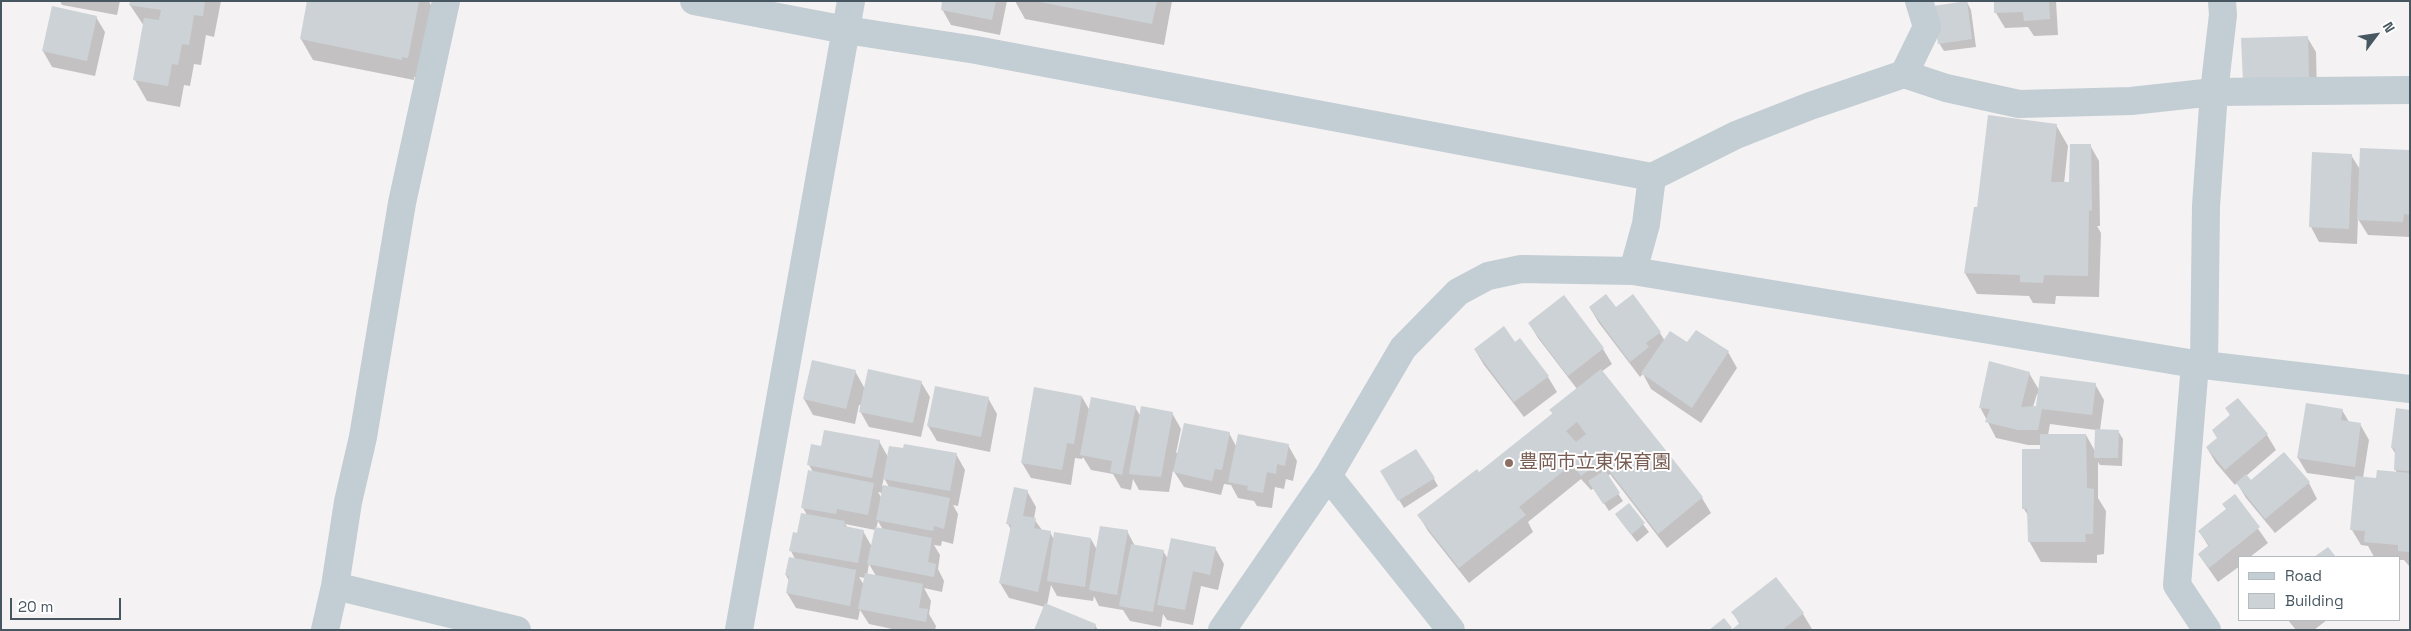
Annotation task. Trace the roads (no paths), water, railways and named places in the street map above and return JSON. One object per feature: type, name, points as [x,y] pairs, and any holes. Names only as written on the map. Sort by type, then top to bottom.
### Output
[{"type":"street","points":[[325,630],[335,586],[348,502],[363,437],[402,203],[446,1]]},
{"type":"street","points":[[694,1],[846,30],[976,50],[1652,177],[1736,134],[1904,74],[1946,88],[2019,104],[2131,101],[2214,92],[2410,90]]},
{"type":"street","points":[[739,630],[851,1]]},
{"type":"street","points":[[1904,74],[1926,27],[1919,1]]},
{"type":"street","points":[[2207,630],[2178,585],[2200,365],[2206,206],[2214,92],[2224,15],[2222,1]]},
{"type":"street","points":[[1633,271],[1646,224],[1652,177]]},
{"type":"street","points":[[1222,630],[1328,476],[1403,348],[1458,292],[1488,276],[1521,269],[1633,271],[2200,365],[2410,390]]},
{"type":"street","points":[[1328,476],[1451,630]]},
{"type":"street","points":[[335,586],[517,630]]},
{"type":"place","name":"豊岡市立東保育園","points":[[1509,463]]}]
